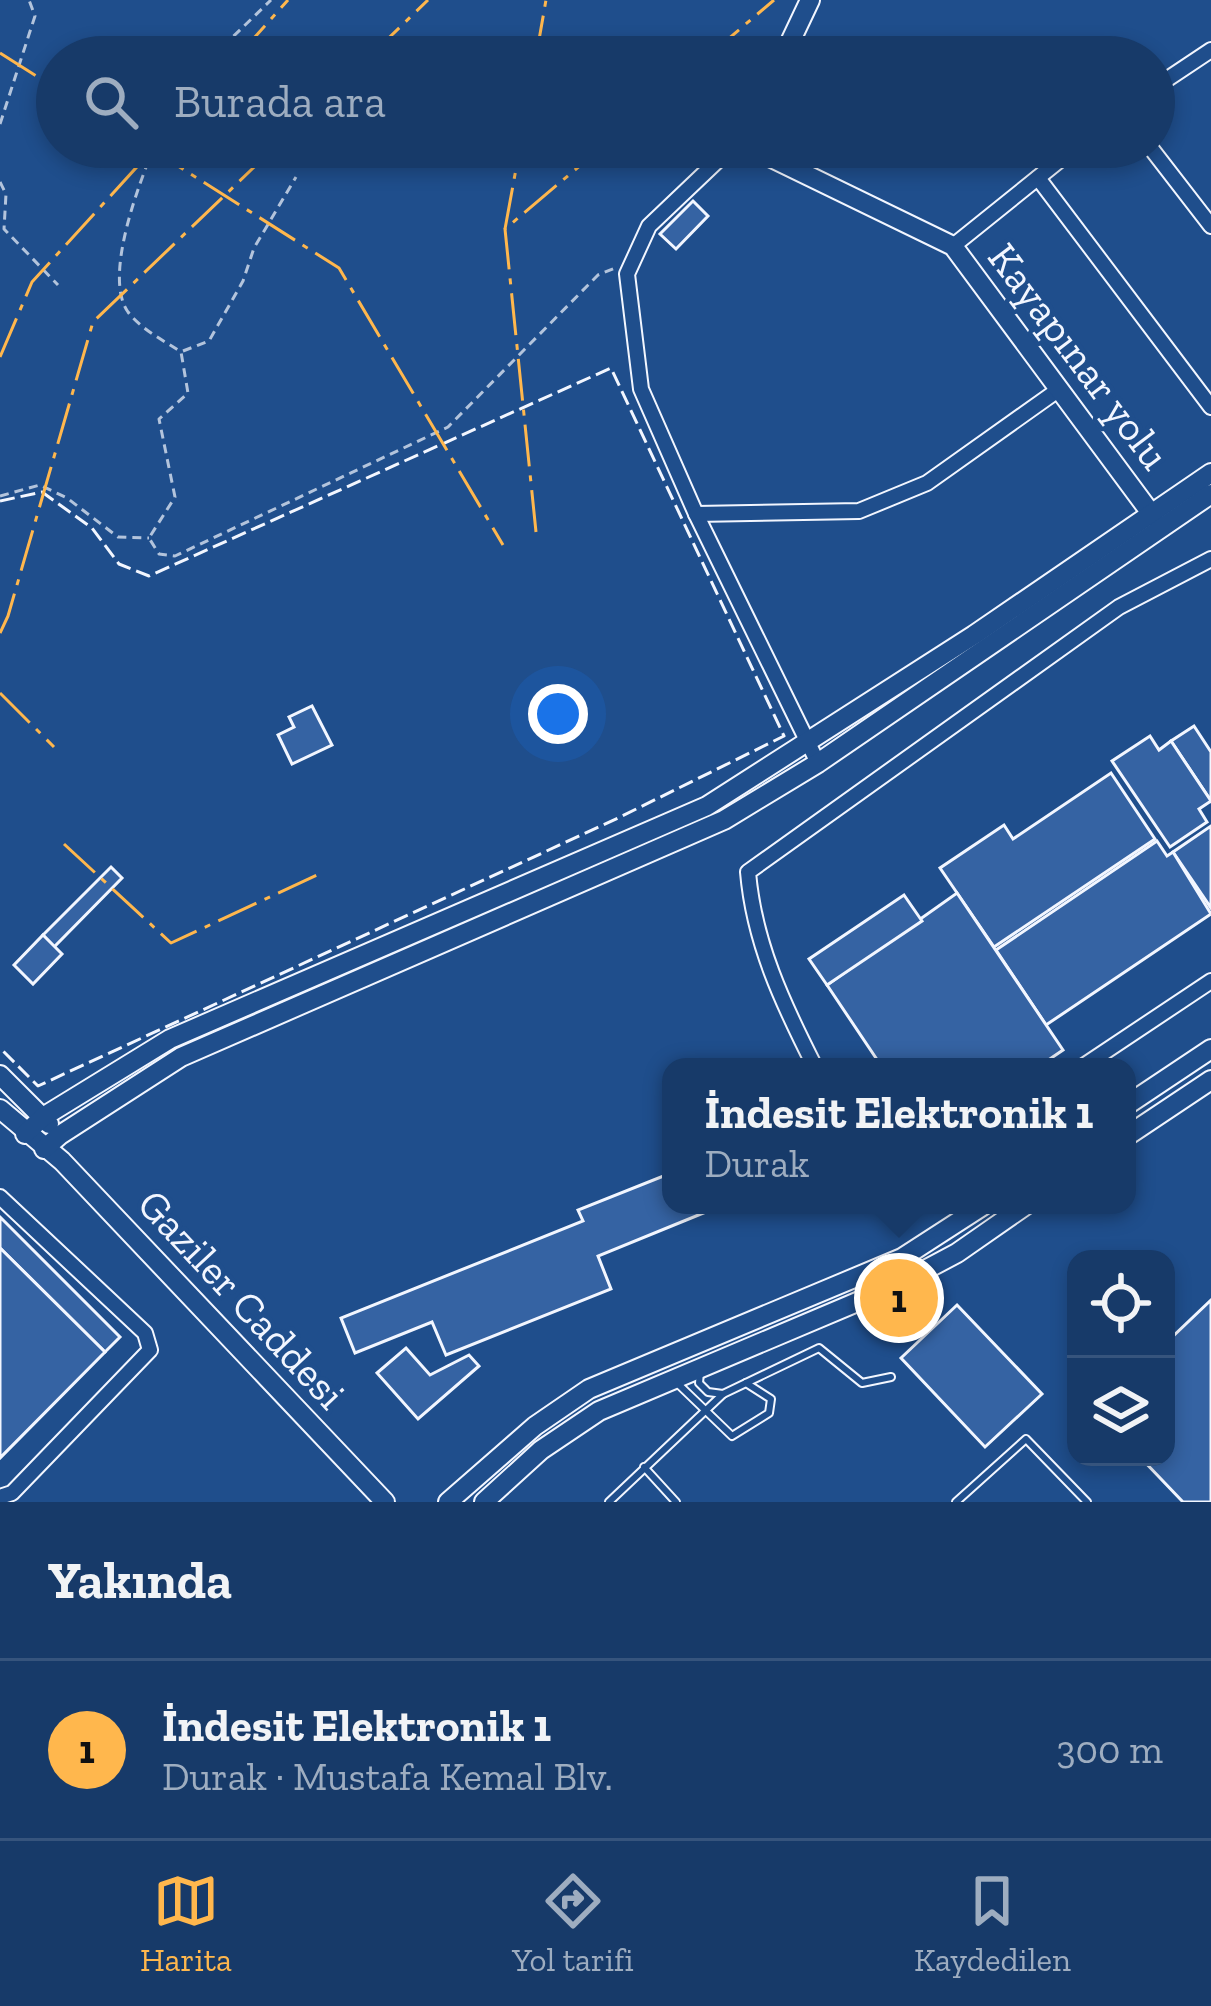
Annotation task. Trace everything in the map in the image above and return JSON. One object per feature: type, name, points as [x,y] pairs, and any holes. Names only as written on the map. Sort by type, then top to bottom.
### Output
[{"type":"street","points":[[793,36],[810,0]]},
{"type":"street","points":[[1175,74],[1211,50]]},
{"type":"street","points":[[710,168],[649,226],[627,274],[641,389],[696,514],[818,763]]},
{"type":"street","name":"Kayapınar yolu","points":[[792,168],[953,246],[1154,516]]},
{"type":"street","points":[[953,246],[1050,168]]},
{"type":"street","points":[[1166,168],[1211,226]]},
{"type":"street","points":[[1038,178],[1211,407]]},
{"type":"street","points":[[696,514],[859,511],[927,483],[1058,390]]},
{"type":"street","points":[[25,1134],[43,1118],[170,1040],[707,806],[808,745],[1154,516],[1211,473]]},
{"type":"street","points":[[52,1142],[181,1057],[724,820],[818,763],[1211,494]]},
{"type":"street","points":[[810,1058],[773,983],[750,901],[748,872],[1119,607],[1211,559]]},
{"type":"street","points":[[1096,1058],[1211,981]]},
{"type":"street","points":[[1136,1099],[1211,1049]]},
{"type":"street","name":"Gaziler Caddesi","points":[[0,1076],[43,1118],[62,1161],[377,1497]]},
{"type":"street","points":[[1136,1130],[1211,1080]]},
{"type":"street","name":"Gaziler Caddesi","points":[[0,1109],[25,1134],[52,1142]]},
{"type":"street","points":[[0,1197],[145,1333],[150,1350],[11,1493],[0,1498]]},
{"type":"street","points":[[448,1502],[536,1426],[589,1390],[902,1258],[970,1214]]},
{"type":"street","points":[[484,1502],[541,1450],[599,1412],[923,1273],[1012,1214]]},
{"type":"lane","points":[[609,1502],[723,1394],[819,1348],[862,1383],[891,1377]]},
{"type":"lane","points":[[702,1367],[700,1383],[708,1392],[723,1394]]},
{"type":"lane","points":[[673,1378],[732,1436],[769,1413],[771,1399],[746,1383]]},
{"type":"lane","points":[[956,1502],[1026,1438],[1087,1502]]},
{"type":"lane","points":[[644,1467],[676,1502]]},
{"type":"path","points":[[0,124],[34,16],[29,0]]},
{"type":"path","points":[[234,36],[271,0]]},
{"type":"path","points":[[148,168],[120,258],[119,290],[126,308],[143,328],[181,352],[188,392],[159,419],[175,497],[149,538]]},
{"type":"path","points":[[181,352],[208,341],[243,280],[254,248],[296,178]]},
{"type":"path","points":[[0,182],[6,194],[4,229],[58,285]]},
{"type":"path","points":[[149,538],[159,554],[175,556],[448,427],[598,275],[633,260]]},
{"type":"path","points":[[0,496],[40,485],[67,498],[118,537],[149,538]]},
{"type":"building","points":[[693,201],[708,216],[676,249],[660,234]]},
{"type":"building","points":[[312,706],[332,745],[292,764],[278,735],[294,727],[289,717]]},
{"type":"building","points":[[1194,726],[1211,752],[1211,801],[1171,741]]},
{"type":"building","points":[[1150,736],[1159,750],[1171,741],[1211,801],[1199,809],[1207,822],[1170,847],[1112,761]]},
{"type":"building","points":[[1111,773],[1155,839],[994,947],[940,868],[1004,825],[1013,839]]},
{"type":"building","points":[[1211,826],[1211,908],[1173,852]]},
{"type":"building","points":[[1157,841],[1167,856],[1173,852],[1211,914],[1046,1025],[996,950]]},
{"type":"building","points":[[111,867],[122,878],[54,947],[43,935]]},
{"type":"building","points":[[957,893],[1063,1050],[1051,1058],[876,1058],[827,985]]},
{"type":"building","points":[[904,895],[922,921],[827,985],[809,959]]},
{"type":"building","points":[[43,935],[62,954],[33,984],[14,965]]},
{"type":"building","points":[[662,1177],[662,1214],[701,1214],[598,1256],[611,1289],[446,1355],[432,1322],[355,1353],[341,1318],[583,1221],[578,1210]]},
{"type":"building","points":[[0,1217],[120,1337],[105,1352],[0,1248]]},
{"type":"building","points":[[0,1248],[105,1352],[0,1458]]},
{"type":"building","points":[[1211,1300],[1211,1502],[1183,1502],[1149,1466],[1175,1466],[1175,1334]]},
{"type":"building","points":[[957,1305],[1042,1394],[985,1447],[901,1358]]},
{"type":"building","points":[[406,1348],[430,1375],[469,1355],[479,1366],[418,1419],[377,1373]]},
{"type":"fence","points":[[0,501],[42,492],[92,528],[119,564],[149,576],[611,368],[784,736],[618,818],[38,1086],[0,1048]]},
{"type":"power","points":[[256,36],[288,0]]},
{"type":"power","points":[[391,36],[428,0]]},
{"type":"power","points":[[540,36],[546,0]]},
{"type":"power","points":[[732,36],[774,0]]},
{"type":"power","points":[[0,53],[36,76]]},
{"type":"power","points":[[0,357],[32,282],[136,168]]},
{"type":"power","points":[[181,168],[339,268],[503,545]]},
{"type":"power","points":[[0,633],[93,322],[253,168]]},
{"type":"power","points":[[505,229],[516,168]]},
{"type":"power","points":[[536,532],[505,229],[577,168]]},
{"type":"power","points":[[0,693],[54,747]]},
{"type":"power","points":[[64,844],[171,943],[319,874]]},
{"type":"place","name":"İndesit Elektronik 1","points":[[899,1298]]}]
